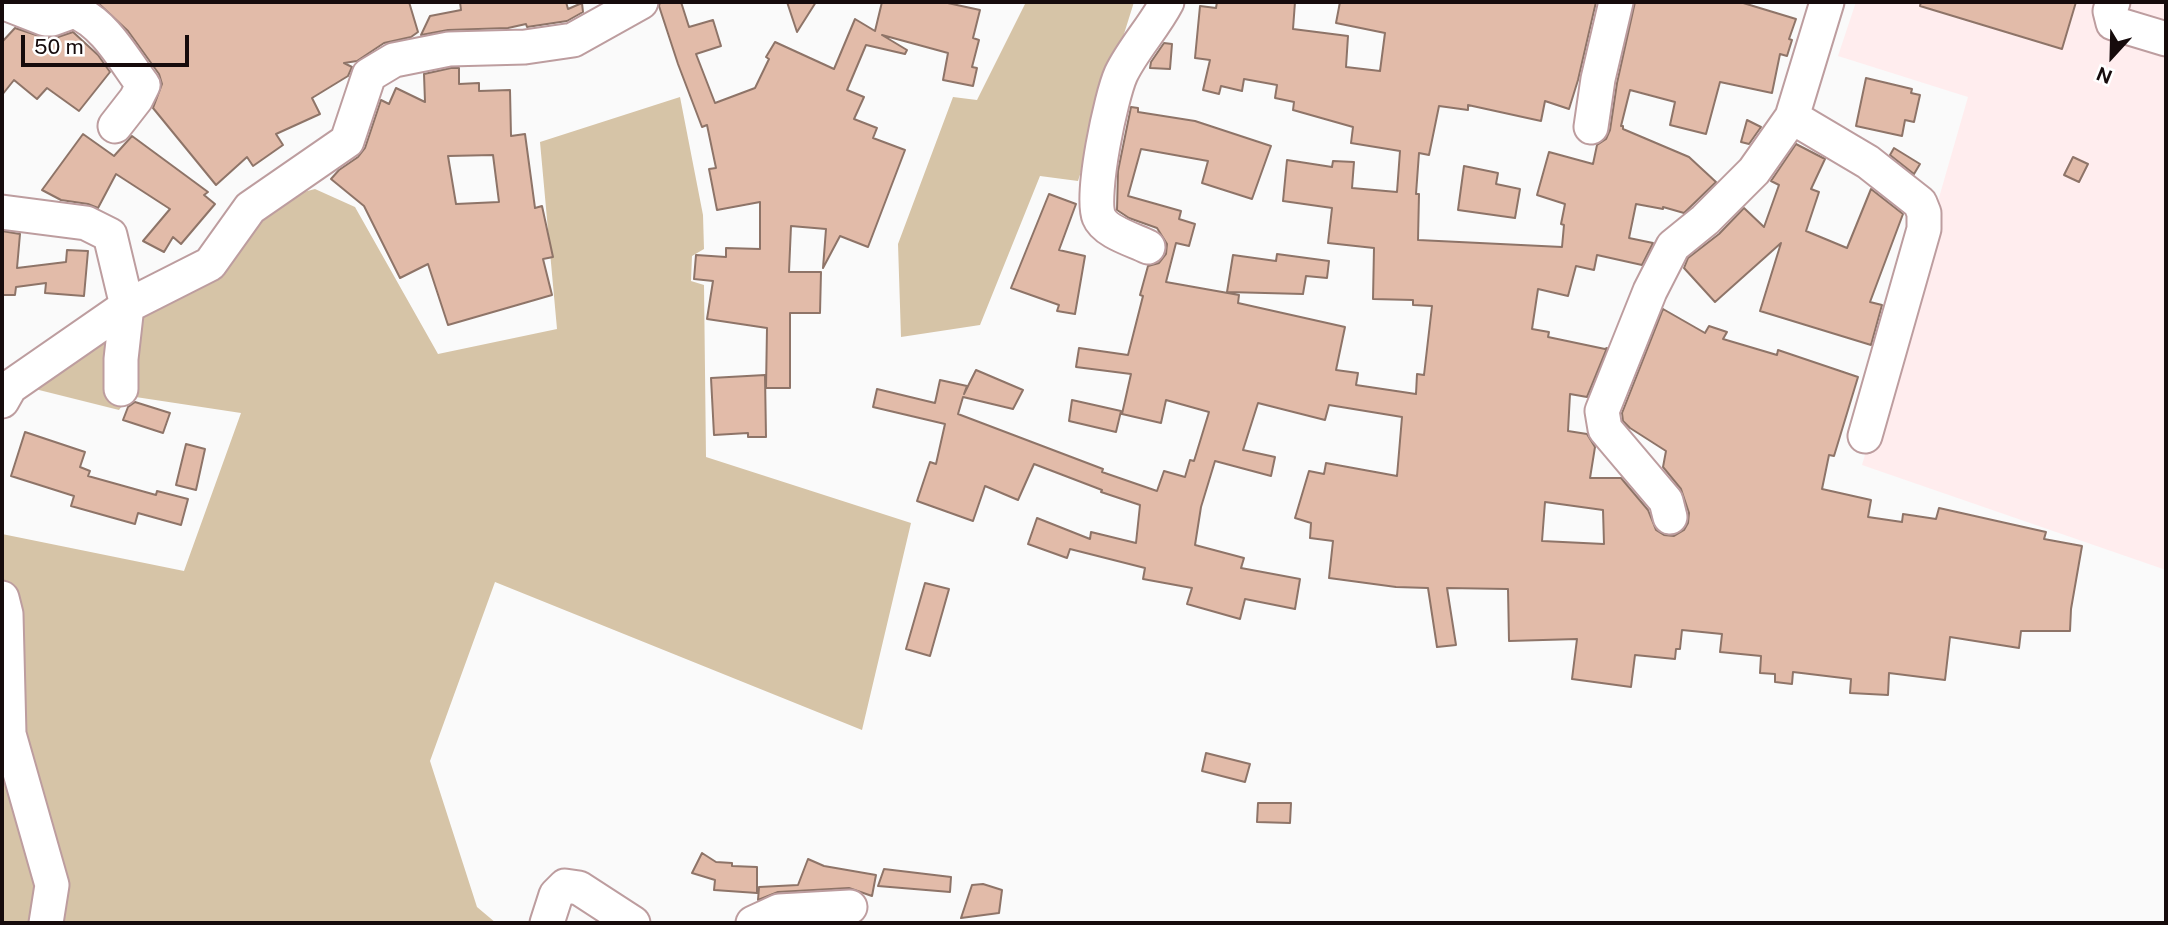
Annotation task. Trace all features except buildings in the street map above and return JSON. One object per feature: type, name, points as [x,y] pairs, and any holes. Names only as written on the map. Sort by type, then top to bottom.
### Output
[{"type":"street","points":[[2,2],[45,19],[74,11],[82,14],[108,37],[143,85],[136,99],[115,126]]},
{"type":"street","points":[[2,401],[10,387],[127,306],[210,264],[250,208],[347,141],[369,75],[394,60],[449,49],[525,47],[573,40],[641,2]]},
{"type":"street","points":[[1148,247],[1106,225],[1098,217],[1097,200],[1103,135],[1121,74],[1167,2]]},
{"type":"street","points":[[1591,127],[1598,79],[1616,2]]},
{"type":"street","points":[[1670,517],[1666,501],[1605,429],[1602,411],[1650,291],[1673,246],[1705,220],[1754,171],[1792,117],[1827,2]]},
{"type":"street","points":[[2113,2],[2110,11],[2113,23],[2166,39]]},
{"type":"street","points":[[1792,117],[1868,162],[1920,203],[1924,213],[1924,229],[1865,436]]},
{"type":"street","points":[[2,212],[86,223],[110,235],[127,306],[121,359],[121,389]]},
{"type":"street","points":[[2,598],[6,614],[9,734],[52,885],[46,923]]},
{"type":"street","points":[[547,923],[556,895],[565,886],[579,888],[633,923]]},
{"type":"street","points":[[753,923],[779,911],[850,907]]},
{"type":"shaded area","points":[[1026,2],[1134,2],[1078,181],[1040,176],[980,325],[901,337],[898,244],[953,97],[977,100]]},
{"type":"shaded area","points":[[1856,2],[2166,2],[2166,570],[1862,465],[1968,97],[1838,56]]},
{"type":"shaded area","points":[[680,97],[703,215],[704,249],[692,256],[691,281],[704,285],[706,457],[911,523],[862,730],[495,582],[430,761],[477,907],[496,923],[2,923],[2,534],[184,571],[241,413],[129,396],[119,410],[19,385],[22,358],[157,303],[232,211],[315,189],[355,207],[438,354],[557,329],[540,142]]}]
